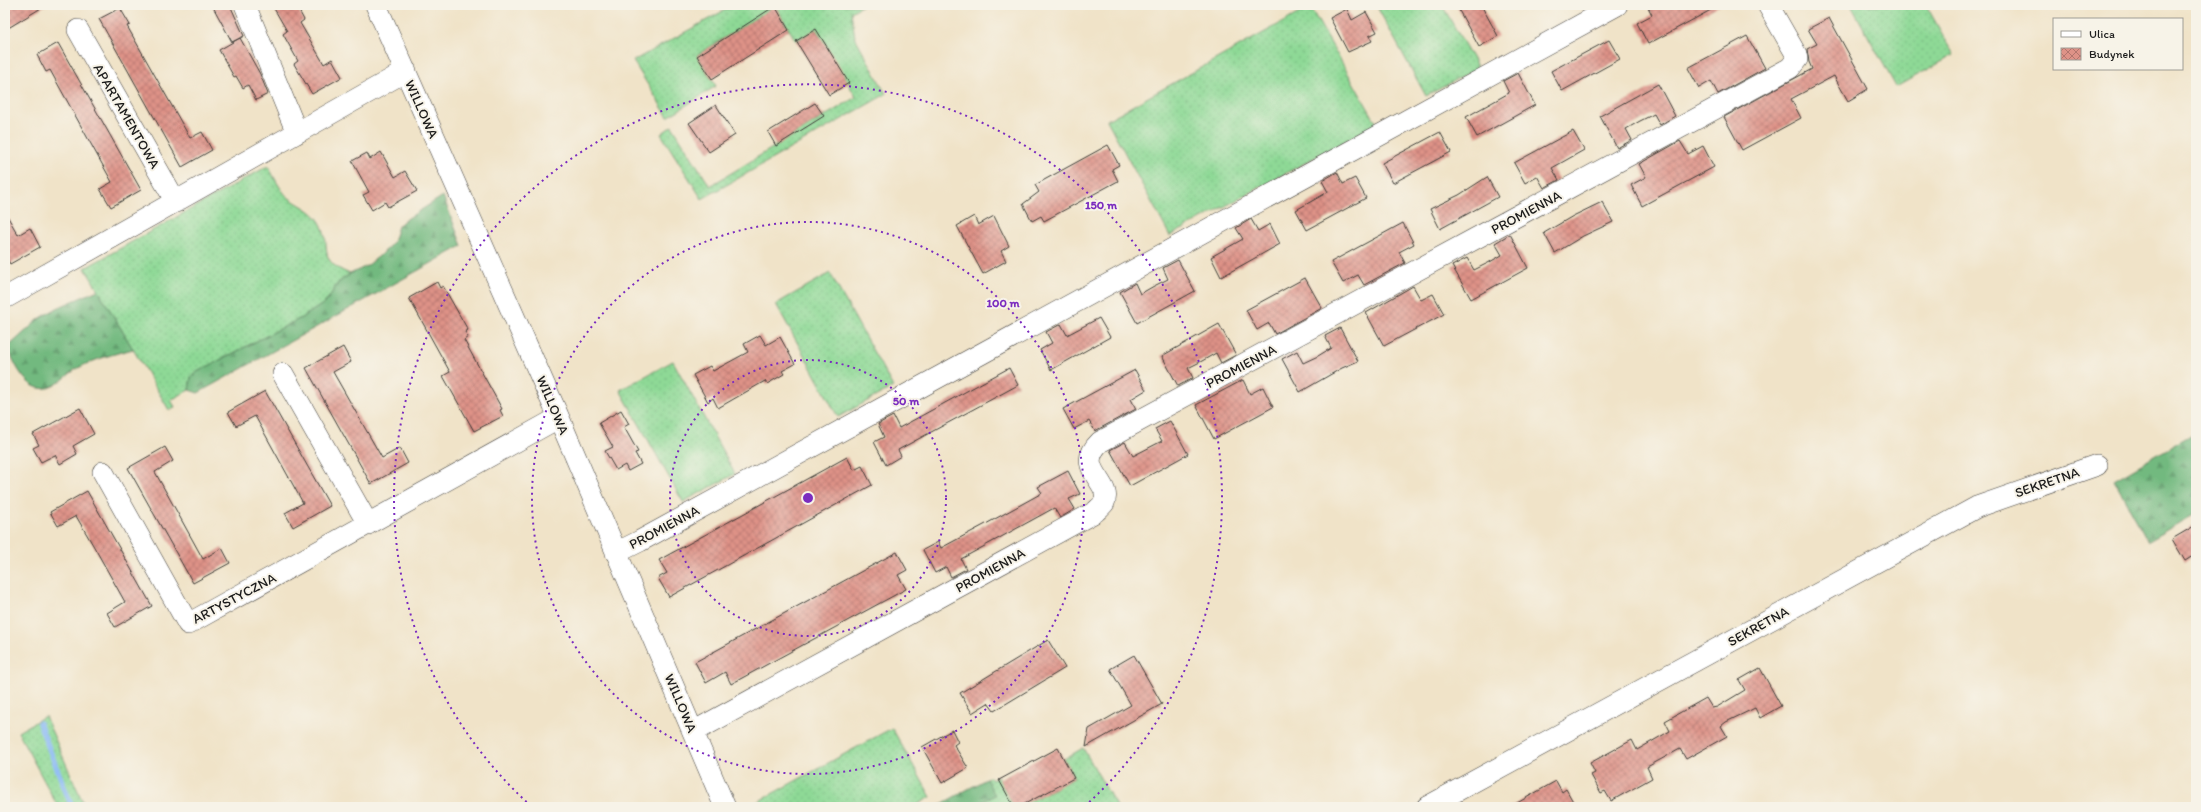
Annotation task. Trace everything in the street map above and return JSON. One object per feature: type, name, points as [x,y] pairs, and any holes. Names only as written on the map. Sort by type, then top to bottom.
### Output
[{"type":"street","points":[[245,5],[298,133]]},
{"type":"street","name":"WILLOWA","points":[[376,5],[558,418],[725,807]]},
{"type":"street","name":"PROMIENNA","points":[[616,553],[647,538],[1617,5]]},
{"type":"street","name":"PROMIENNA","points":[[693,732],[1095,512],[1104,503],[1105,498],[1103,489],[1090,462],[1091,453],[1100,442],[1790,68],[1797,59],[1796,54],[1768,5]]},
{"type":"street","name":"APARTAMENTOWA","points":[[78,30],[176,202]]},
{"type":"street","points":[[5,298],[406,71]]},
{"type":"street","points":[[283,374],[368,524]]},
{"type":"street","name":"ARTYSTYCZNA","points":[[103,472],[188,624],[558,418]]},
{"type":"street","name":"SEKRETNA","points":[[1427,807],[1977,507],[2097,465]]},
{"type":"green space","points":[[734,5],[863,5],[851,12],[855,37],[886,94],[702,199],[661,134],[672,126],[710,186],[856,97],[816,29],[796,41],[775,6],[697,55],[716,86],[668,117],[633,61]]},
{"type":"green space","points":[[1376,5],[1442,5],[1478,68],[1426,96]]},
{"type":"green space","points":[[1851,5],[1926,5],[1954,55],[1896,87]]},
{"type":"green space","points":[[1310,7],[1377,124],[1170,236],[1107,120]]},
{"type":"green space","points":[[268,166],[285,194],[313,214],[320,222],[326,239],[328,258],[339,269],[350,274],[338,283],[326,302],[303,317],[197,372],[191,377],[189,390],[171,400],[175,407],[169,410],[85,268]]},
{"type":"green space","points":[[443,196],[462,246],[198,393],[189,390],[191,377],[197,372],[303,317],[326,302],[338,283],[350,274],[367,266],[384,252],[393,242],[398,226],[402,222]]},
{"type":"green space","points":[[830,273],[893,387],[838,417],[776,304]]},
{"type":"green space","points":[[98,290],[133,349],[84,365],[53,386],[44,388],[37,387],[30,383],[14,362],[8,347],[39,319],[57,308]]},
{"type":"green space","points":[[673,361],[735,474],[683,502],[620,390]]},
{"type":"green space","points":[[2196,432],[2196,513],[2148,541],[2114,480]]},
{"type":"green space","points":[[45,716],[85,807],[58,807],[18,732]]},
{"type":"green space","points":[[892,728],[931,797],[913,807],[748,807]]},
{"type":"green space","points":[[1083,748],[1117,807],[1019,807],[1074,778],[1064,759]]},
{"type":"green space","points":[[990,777],[992,780],[998,777],[1014,807],[972,807],[994,795],[986,779]]},
{"type":"green space","points":[[986,779],[995,795],[972,807],[936,807]]},
{"type":"building","points":[[5,5],[46,5],[5,30]]},
{"type":"building","points":[[212,5],[230,5],[244,36],[232,42]]},
{"type":"building","points":[[272,5],[296,5],[304,20],[300,23],[324,64],[332,59],[342,77],[312,94],[294,64],[298,61],[283,34],[287,31]]},
{"type":"building","points":[[1456,5],[1481,5],[1498,36],[1479,47]]},
{"type":"building","points":[[1647,5],[1720,5],[1648,44],[1637,23],[1652,15]]},
{"type":"building","points":[[775,6],[789,30],[712,79],[697,56]]},
{"type":"building","points":[[120,8],[130,25],[127,26],[190,138],[202,132],[212,150],[182,167],[99,19]]},
{"type":"building","points":[[1347,9],[1352,20],[1366,12],[1377,32],[1369,36],[1372,41],[1348,52],[1330,18]]},
{"type":"building","points":[[1829,18],[1868,89],[1848,101],[1834,76],[1791,99],[1801,118],[1742,150],[1724,117],[1812,69],[1809,62],[1807,49],[1817,44],[1808,29]]},
{"type":"building","points":[[816,29],[849,83],[829,95],[796,41]]},
{"type":"building","points":[[1747,36],[1765,68],[1718,94],[1711,81],[1699,88],[1688,68]]},
{"type":"building","points":[[240,38],[260,74],[268,94],[256,100],[248,85],[243,88],[236,76],[234,77],[219,50]]},
{"type":"building","points":[[1609,40],[1620,59],[1562,91],[1551,71]]},
{"type":"building","points":[[58,43],[141,190],[111,207],[100,189],[112,182],[50,70],[46,72],[37,55]]},
{"type":"building","points":[[1518,73],[1535,105],[1477,137],[1466,117],[1509,93],[1503,81]]},
{"type":"building","points":[[1658,84],[1675,116],[1660,125],[1654,114],[1640,121],[1626,129],[1632,140],[1617,148],[1600,116]]},
{"type":"building","points":[[815,103],[824,116],[776,146],[768,132]]},
{"type":"building","points":[[716,105],[735,135],[709,152],[689,123]]},
{"type":"building","points":[[1573,131],[1584,150],[1552,168],[1559,180],[1544,188],[1537,176],[1525,183],[1514,163]]},
{"type":"building","points":[[1440,132],[1451,152],[1393,183],[1382,163]]},
{"type":"building","points":[[1680,141],[1688,154],[1703,146],[1714,167],[1642,206],[1631,185],[1646,177],[1639,164]]},
{"type":"building","points":[[1108,145],[1119,165],[1112,169],[1118,181],[1044,221],[1041,216],[1032,221],[1023,204],[1039,192],[1035,185]]},
{"type":"building","points":[[381,152],[395,177],[405,171],[417,191],[388,207],[385,202],[372,210],[363,195],[369,192],[352,161],[367,153],[370,159]]},
{"type":"building","points":[[1337,172],[1343,184],[1355,178],[1366,198],[1307,230],[1296,210],[1328,192],[1322,181]]},
{"type":"building","points":[[1487,177],[1498,197],[1440,229],[1430,209],[1459,195]]},
{"type":"building","points":[[1602,202],[1613,222],[1583,236],[1555,253],[1544,233],[1573,216]]},
{"type":"building","points":[[5,212],[18,235],[30,228],[40,247],[10,264],[5,255]]},
{"type":"building","points":[[974,216],[978,225],[994,216],[1009,246],[1001,251],[1006,261],[983,274],[957,226]]},
{"type":"building","points":[[1251,219],[1258,231],[1270,224],[1280,244],[1221,277],[1211,257],[1243,239],[1236,228]]},
{"type":"building","points":[[1403,223],[1414,244],[1399,252],[1405,263],[1364,285],[1358,275],[1343,283],[1331,262]]},
{"type":"building","points":[[1510,234],[1528,268],[1471,299],[1452,266],[1467,258],[1474,270],[1488,263],[1502,255],[1495,243]]},
{"type":"building","points":[[1178,260],[1195,291],[1137,323],[1120,292],[1135,283],[1140,294],[1168,279],[1163,268]]},
{"type":"building","points":[[1305,278],[1322,308],[1275,334],[1269,323],[1257,330],[1246,310]]},
{"type":"building","points":[[437,282],[440,288],[443,286],[468,330],[465,332],[468,337],[464,340],[502,409],[500,410],[503,416],[474,431],[443,376],[450,372],[409,298]]},
{"type":"building","points":[[1413,286],[1421,300],[1433,294],[1444,314],[1384,346],[1366,313]]},
{"type":"building","points":[[1099,318],[1110,337],[1051,370],[1040,350],[1052,343],[1046,332],[1061,324],[1067,335]]},
{"type":"building","points":[[1219,324],[1236,355],[1221,363],[1216,353],[1188,368],[1193,378],[1178,386],[1162,356]]},
{"type":"building","points":[[1340,328],[1358,361],[1342,368],[1300,392],[1282,359],[1297,351],[1303,363],[1318,356],[1331,348],[1325,336]]},
{"type":"building","points":[[760,335],[766,345],[780,337],[795,364],[782,371],[784,374],[767,384],[765,381],[718,408],[713,398],[708,402],[693,375],[710,366],[713,371],[748,352],[744,344]]},
{"type":"building","points":[[343,347],[351,362],[333,372],[382,458],[400,448],[408,463],[371,484],[306,368]]},
{"type":"building","points":[[1009,368],[1018,385],[898,450],[901,456],[886,465],[874,442],[884,437],[878,424],[893,416],[899,428]]},
{"type":"building","points":[[1135,370],[1146,390],[1131,399],[1136,409],[1095,431],[1089,421],[1074,429],[1063,409]]},
{"type":"building","points":[[1243,380],[1250,394],[1263,387],[1273,407],[1214,439],[1196,405]]},
{"type":"building","points":[[265,391],[330,506],[293,527],[285,513],[303,503],[255,416],[236,426],[228,412]]},
{"type":"building","points":[[80,408],[94,434],[73,446],[77,454],[60,464],[55,455],[41,462],[33,448],[39,445],[33,434]]},
{"type":"building","points":[[621,410],[629,424],[624,427],[638,452],[635,453],[641,464],[628,471],[625,465],[616,470],[605,451],[613,447],[599,423]]},
{"type":"building","points":[[1170,421],[1188,454],[1130,486],[1110,450],[1125,442],[1133,456],[1162,441],[1155,429]]},
{"type":"building","points":[[165,447],[173,461],[155,472],[203,559],[222,548],[230,563],[193,583],[128,468]]},
{"type":"building","points":[[847,457],[854,470],[862,466],[872,485],[669,597],[658,578],[667,573],[659,560]]},
{"type":"building","points":[[1068,471],[1080,494],[1069,499],[1075,509],[1060,518],[1054,508],[961,559],[966,569],[951,577],[946,567],[935,573],[923,550],[938,542],[941,548],[984,525],[1042,493],[1038,487]]},
{"type":"building","points":[[87,491],[152,606],[115,627],[107,613],[125,602],[93,545],[76,516],[58,526],[50,512]]},
{"type":"building","points":[[2196,525],[2196,554],[2185,561],[2172,539]]},
{"type":"building","points":[[897,552],[907,570],[898,575],[906,589],[731,684],[725,672],[706,683],[695,662]]},
{"type":"building","points":[[1048,640],[1065,668],[994,711],[988,703],[972,713],[960,693]]},
{"type":"building","points":[[1134,655],[1162,704],[1086,747],[1089,729],[1131,705],[1110,669]]},
{"type":"building","points":[[1760,668],[1781,706],[1760,718],[1755,708],[1726,722],[1721,726],[1727,736],[1686,759],[1680,749],[1647,767],[1652,778],[1611,801],[1605,791],[1601,793],[1591,775],[1595,773],[1590,763],[1632,740],[1637,750],[1670,731],[1665,721],[1706,698],[1712,708],[1717,707],[1745,690],[1739,680]]},
{"type":"building","points":[[952,730],[958,742],[954,745],[968,768],[942,783],[922,747]]},
{"type":"building","points":[[1058,748],[1074,778],[1019,807],[1014,807],[999,780]]},
{"type":"building","points":[[1556,781],[1562,792],[1566,789],[1576,807],[1510,807]]},
{"type":"waterway","points":[[39,723],[72,807]]}]
